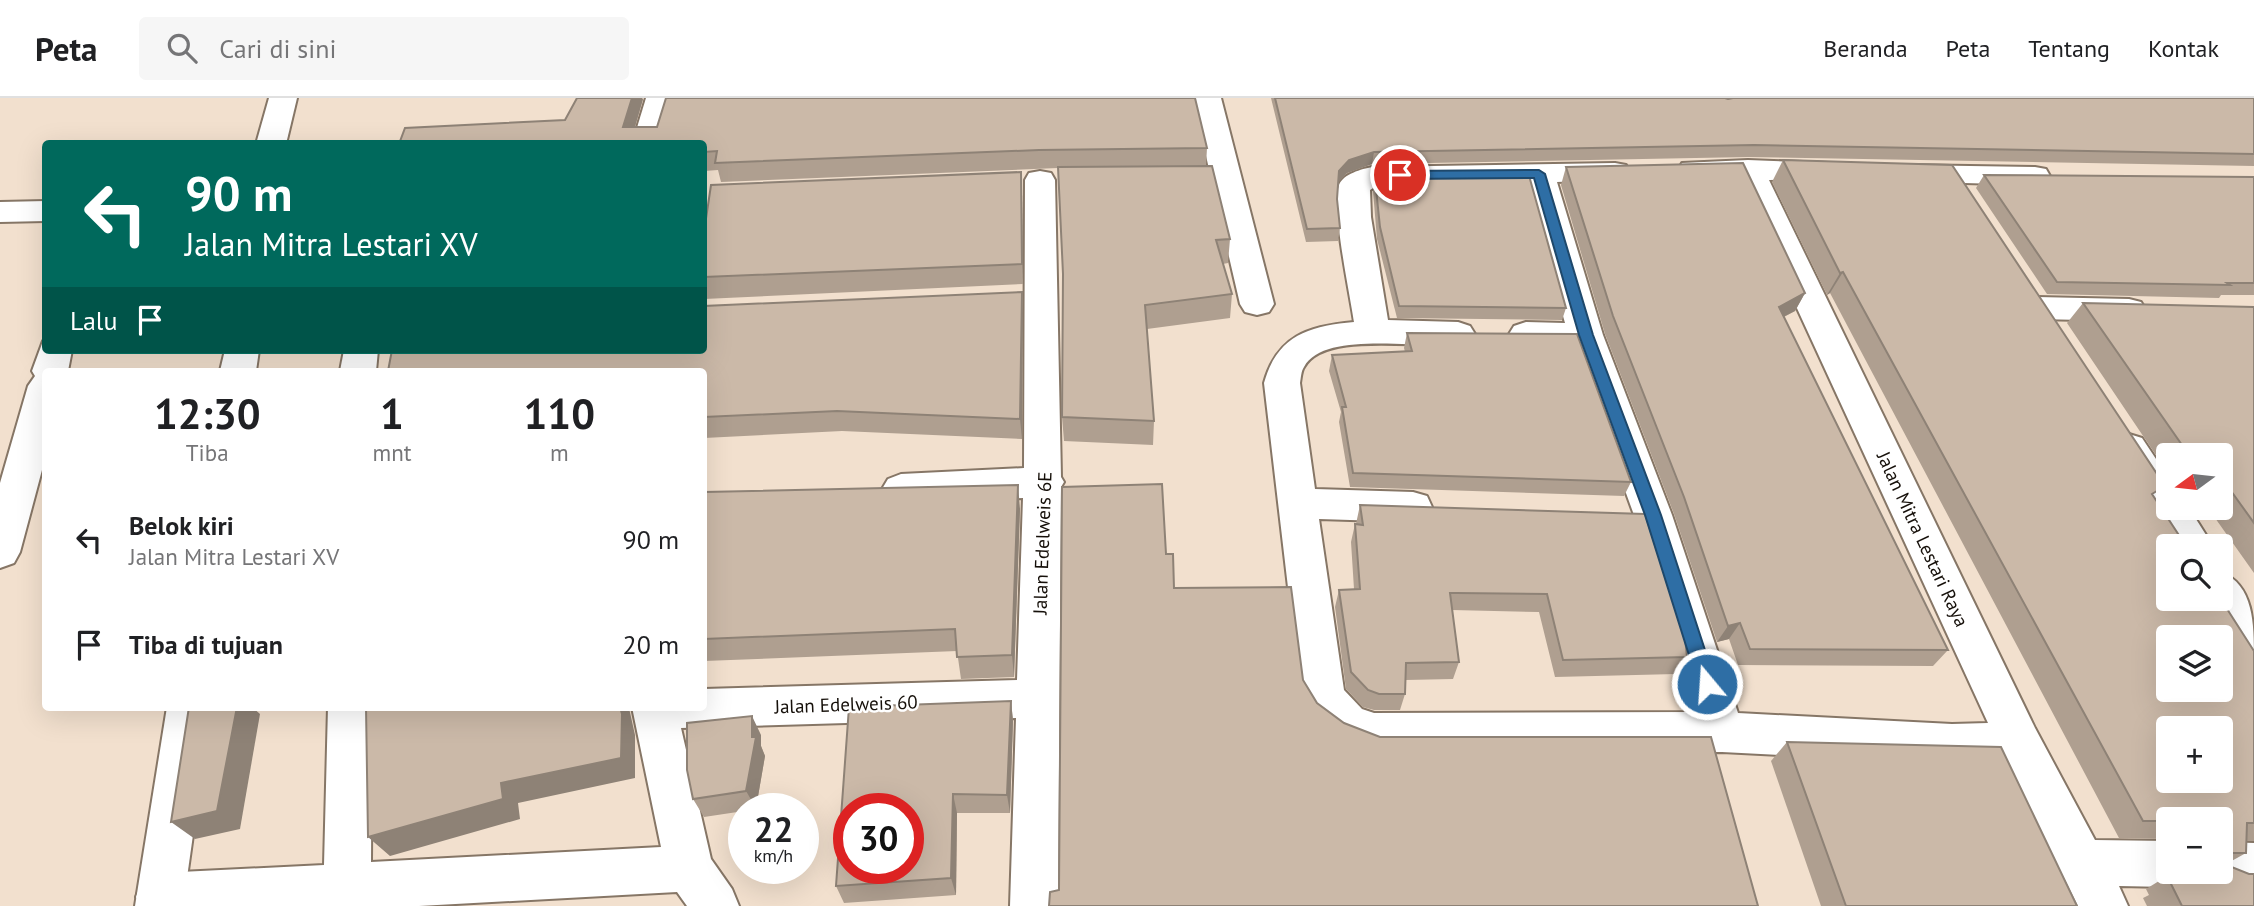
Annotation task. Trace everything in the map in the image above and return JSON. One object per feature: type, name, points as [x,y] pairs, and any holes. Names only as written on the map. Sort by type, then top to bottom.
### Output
[{"type":"street","points":[[648,140],[660,98]]},
{"type":"street","points":[[1207,98],[1257,304]]},
{"type":"street","points":[[272,140],[282,105]]},
{"type":"street","points":[[1373,334],[1355,217],[1354,186],[1373,176],[1748,169],[2057,176]]},
{"type":"street","name":"Jalan Mitra Lestari Raya","points":[[1748,169],[2019,742],[2105,906]]},
{"type":"street","points":[[1539,174],[1586,335],[1653,515],[1722,732]]},
{"type":"street","points":[[1949,175],[1971,208]]},
{"type":"street","points":[[1134,179],[1228,178]]},
{"type":"street","name":"Jalan Edelweis 6E","points":[[1034,906],[1037,698],[1045,482],[1031,299],[1040,180]]},
{"type":"street","points":[[0,212],[42,211]]},
{"type":"street","points":[[2059,342],[2029,297],[2159,311]]},
{"type":"street","points":[[1586,335],[1342,333],[1310,343],[1288,361],[1282,383],[1300,503],[1323,698],[1347,724],[1374,733],[1722,732],[1952,744],[2019,742]]},
{"type":"street","points":[[0,552],[42,400]]},
{"type":"street","points":[[2111,421],[2185,534]]},
{"type":"street","points":[[867,490],[1045,482]]},
{"type":"street","points":[[1300,503],[1450,508]]},
{"type":"street","points":[[1612,514],[1653,515]]},
{"type":"street","points":[[2233,608],[2254,640]]},
{"type":"street","name":"Jalan Edelweis 60","points":[[707,707],[1037,698]]},
{"type":"street","points":[[187,711],[160,902],[347,887],[689,868]]},
{"type":"street","points":[[347,887],[350,711]]},
{"type":"street","points":[[655,711],[689,868],[715,906]]},
{"type":"street","points":[[2083,862],[2156,864]]},
{"type":"street","points":[[2233,865],[2254,866]]},
{"type":"building","points":[[577,98],[632,98],[623,127],[657,127],[666,98],[1195,98],[1207,148],[1039,150],[715,163],[717,151],[707,152],[707,140],[400,140],[405,128],[565,120]]},
{"type":"building","points":[[1275,98],[2254,98],[2254,154],[1754,145],[1374,152],[1349,160],[1339,171],[1337,199],[1340,228],[1307,229]]},
{"type":"building","points":[[1783,160],[1952,165],[2156,472],[2156,492],[2152,494],[2156,500],[2156,520],[2169,520],[2178,534],[2156,534],[2156,611],[2228,611],[2254,651],[2254,823],[2247,823],[2246,853],[2233,853],[2233,807],[2156,807],[2156,821],[2143,821],[1843,272],[1840,273]]},
{"type":"building","points":[[1743,163],[1805,293],[1779,307],[1948,650],[1750,649],[1740,623],[1728,626],[1684,497],[1613,316],[1566,167]]},
{"type":"building","points":[[1212,166],[1230,239],[1216,240],[1232,294],[1145,305],[1154,421],[1062,417],[1063,274],[1058,167]]},
{"type":"building","points":[[1021,172],[1022,264],[707,277],[707,212],[711,185]]},
{"type":"building","points":[[1528,172],[1566,308],[1399,306],[1380,227],[1375,179],[1381,175]]},
{"type":"building","points":[[1984,175],[2254,177],[2254,283],[2227,283],[2230,285],[2057,282]]},
{"type":"building","points":[[1022,292],[1020,419],[837,411],[707,417],[707,368],[389,368],[391,354],[707,354],[707,306]]},
{"type":"building","points":[[2083,303],[2254,307],[2254,523],[2233,494],[2233,443],[2181,443]]},
{"type":"building","points":[[1407,333],[1577,334],[1631,482],[1353,473],[1342,407],[1346,407],[1332,355],[1412,351]]},
{"type":"building","points":[[1162,484],[1166,554],[1173,554],[1174,588],[1291,587],[1303,680],[1317,703],[1344,723],[1380,737],[1711,737],[1758,906],[1049,906],[1050,892],[1059,890],[1062,487]]},
{"type":"building","points":[[1018,485],[1012,655],[957,657],[955,629],[707,639],[707,492]]},
{"type":"building","points":[[1360,505],[1645,514],[1685,638],[1687,657],[1563,660],[1547,594],[1450,593],[1459,662],[1406,663],[1405,694],[1379,694],[1368,690],[1351,672],[1339,590],[1360,589],[1355,524],[1363,525]]},
{"type":"building","points":[[1011,701],[1007,795],[953,794],[951,878],[924,880],[924,793],[843,793],[849,707]]},
{"type":"building","points":[[188,711],[236,711],[217,811],[171,822]]},
{"type":"building","points":[[366,711],[621,711],[621,758],[501,783],[503,799],[368,837]]},
{"type":"building","points":[[752,716],[752,737],[756,737],[746,791],[693,799],[687,770],[687,723]]},
{"type":"building","points":[[1787,742],[2001,747],[2077,906],[1846,906]]},
{"type":"building","points":[[2233,868],[2254,874],[2254,906],[2182,906],[2171,884],[2233,884]]},
{"type":"route","points":[[1400,175],[1539,174],[1586,335],[1653,515],[1707,684]]}]
